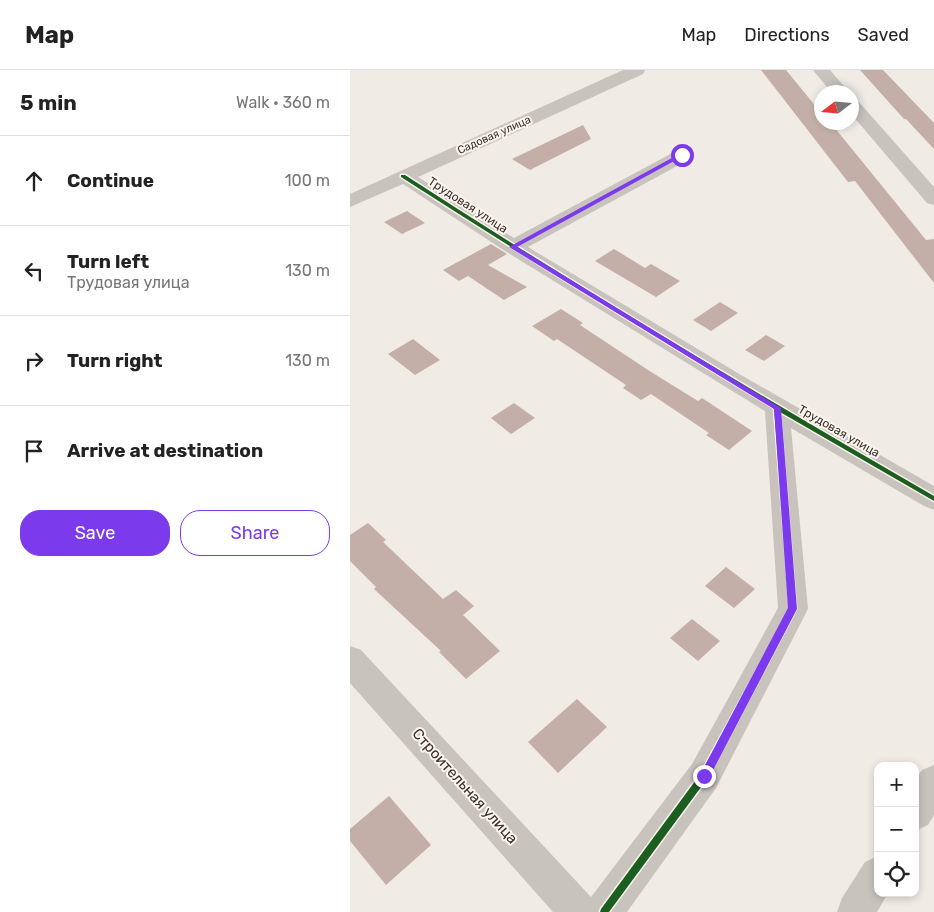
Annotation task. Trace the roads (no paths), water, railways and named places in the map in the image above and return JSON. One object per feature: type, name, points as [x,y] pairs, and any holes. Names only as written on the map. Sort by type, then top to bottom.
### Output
[{"type":"street","name":"Садовая улица","points":[[350,201],[637,70]]},
{"type":"street","points":[[821,70],[834,85]]},
{"type":"street","points":[[859,113],[934,199]]},
{"type":"street","points":[[512,247],[682,155]]},
{"type":"street","name":"Трудовая улица","points":[[402,176],[512,247],[778,408],[934,498]]},
{"type":"street","points":[[604,912],[704,776],[793,609],[778,408]]},
{"type":"street","name":"Строительная улица","points":[[350,660],[579,912]]},
{"type":"street","points":[[919,807],[934,782]]},
{"type":"street","points":[[856,912],[874,882]]}]
